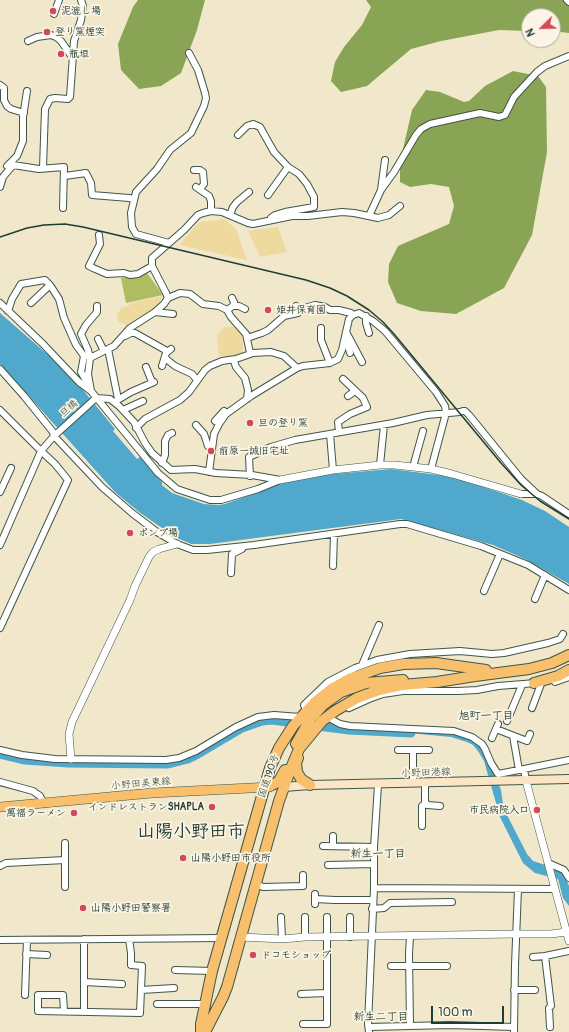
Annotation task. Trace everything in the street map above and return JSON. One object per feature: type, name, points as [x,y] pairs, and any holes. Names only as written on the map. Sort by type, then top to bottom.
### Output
[{"type":"highway","name":"国道190号","points":[[205,1032],[227,987],[284,787],[299,749],[311,730],[357,698],[379,690],[402,685],[437,682],[541,666],[569,655]]},
{"type":"highway","name":"国道190号","points":[[201,1032],[212,971],[273,759],[286,736],[301,718],[323,695],[358,675],[380,668],[403,664],[436,663],[480,670],[506,672]]},
{"type":"highway","points":[[537,684],[569,670]]},
{"type":"highway","points":[[311,730],[301,718],[318,709],[348,688],[386,680],[474,676]]},
{"type":"highway","points":[[310,786],[300,777],[296,768],[296,763],[311,730]]},
{"type":"highway","points":[[265,787],[274,784],[280,779],[294,747],[311,730]]},
{"type":"highway","points":[[209,983],[216,990],[221,990],[227,987]]},
{"type":"main road","name":"小野田港線","points":[[284,787],[569,779]]},
{"type":"main road","name":"小野田美東線","points":[[0,807],[152,793],[284,787]]},
{"type":"street","points":[[54,14],[59,0]]},
{"type":"street","points":[[43,168],[45,109],[50,99],[68,99],[70,97],[74,41],[84,6],[81,0]]},
{"type":"street","points":[[28,41],[42,36],[51,35],[56,37],[72,57]]},
{"type":"street","points":[[169,243],[138,235],[133,231],[130,213],[133,199],[140,187],[157,169],[170,150],[191,133],[204,106],[206,98],[205,93],[198,70],[189,53]]},
{"type":"street","points":[[369,216],[381,190],[421,129],[430,124],[480,113],[499,117],[505,115],[514,97],[532,76],[545,66],[569,56]]},
{"type":"street","points":[[0,85],[4,88],[4,100],[7,106],[11,109],[24,113]]},
{"type":"street","points":[[0,177],[21,148],[26,90]]},
{"type":"street","points":[[238,134],[247,126],[253,124],[260,127],[274,152],[288,167],[299,174],[307,184],[314,197],[314,207],[275,215],[267,222]]},
{"type":"street","points":[[381,190],[385,160]]},
{"type":"street","points":[[0,187],[3,177],[13,165],[39,170],[43,168],[64,167],[65,176],[63,208]]},
{"type":"street","points":[[268,195],[288,167]]},
{"type":"street","points":[[194,170],[200,170],[203,172],[204,184],[198,188],[209,196],[211,201],[211,211]]},
{"type":"street","points":[[65,176],[86,173],[91,183],[92,195],[133,199]]},
{"type":"street","points":[[230,215],[237,202],[250,192]]},
{"type":"street","points":[[168,298],[152,266],[152,258],[198,216],[211,211],[222,212],[254,224],[292,216],[308,216],[342,212],[378,218],[384,217],[400,206]]},
{"type":"street","points":[[99,235],[100,244],[89,266],[107,274],[124,273],[130,275],[138,274],[152,266]]},
{"type":"street","points":[[8,311],[12,299],[21,284],[45,280],[60,298],[64,318],[71,336],[88,357]]},
{"type":"street","points":[[31,303],[50,285]]},
{"type":"street","points":[[121,339],[130,328],[155,312],[168,298],[177,294],[185,293],[190,294],[204,304],[219,306],[227,310],[231,317],[246,334],[250,353]]},
{"type":"street","points":[[232,298],[234,306]]},
{"type":"street","points":[[0,303],[43,344],[79,382],[91,391]]},
{"type":"street","points":[[284,316],[298,313],[301,309],[315,305],[325,307],[330,310],[344,311],[353,315]]},
{"type":"street","points":[[97,306],[97,312],[81,334],[88,350],[88,374],[91,391],[95,399],[158,473],[177,489],[210,500],[221,500],[258,489],[280,480],[333,470],[380,465],[431,469],[521,494],[537,494]]},
{"type":"street","points":[[227,310],[234,306],[239,306],[245,309]]},
{"type":"street","points":[[247,338],[262,333],[296,306]]},
{"type":"street","points":[[155,312],[173,314]]},
{"type":"street","points":[[209,472],[212,441],[219,424],[226,414],[234,407],[297,368],[330,363],[338,359],[344,342],[349,319],[353,315],[359,313],[366,316],[384,331],[432,387],[445,406],[446,413],[431,469]]},
{"type":"street","points":[[366,316],[366,323],[369,333]]},
{"type":"street","points":[[321,328],[321,340],[330,363]]},
{"type":"street","points":[[346,332],[362,362]]},
{"type":"street","points":[[88,357],[106,350],[131,333],[135,333],[169,350],[162,366]]},
{"type":"street","points":[[121,339],[132,335],[141,340]]},
{"type":"street","points":[[98,339],[106,350],[116,401],[129,416],[152,453],[171,470],[195,469],[280,480]]},
{"type":"street","points":[[344,342],[348,346],[350,353]]},
{"type":"street","points":[[136,428],[146,419],[180,400],[189,392],[201,375],[210,366],[222,361],[232,358],[236,359],[250,353],[263,352],[284,356],[297,368]]},
{"type":"street","points":[[165,358],[175,366],[192,374],[197,380]]},
{"type":"street","points":[[236,359],[234,361],[244,378],[248,390],[247,399]]},
{"type":"street","points":[[95,399],[116,401],[153,382],[146,367]]},
{"type":"street","points":[[0,369],[102,488],[118,503],[157,532],[177,544],[193,550],[207,550],[249,546],[407,524],[481,546],[528,566],[569,590]]},
{"type":"street","points":[[339,432],[338,422],[350,414],[367,408],[363,398],[343,379]]},
{"type":"street","points":[[348,396],[355,391]]},
{"type":"street","name":"旦橋","points":[[0,544],[40,452],[55,435],[95,399]]},
{"type":"street","points":[[123,410],[143,401]]},
{"type":"street","points":[[215,420],[226,409],[234,407]]},
{"type":"street","points":[[250,476],[249,457],[271,446],[295,440],[384,425],[427,415],[446,413],[454,414],[465,411],[521,479],[537,494],[569,514]]},
{"type":"street","points":[[0,628],[68,480],[55,464],[40,452],[1,414]]},
{"type":"street","points":[[196,425],[204,434],[208,446],[212,450]]},
{"type":"street","points":[[380,465],[384,425]]},
{"type":"street","points":[[413,467],[423,431]]},
{"type":"street","points":[[162,463],[165,455],[165,440],[168,435],[172,433]]},
{"type":"street","points":[[330,434],[333,470]]},
{"type":"street","points":[[0,492],[11,468]]},
{"type":"street","points":[[333,566],[334,534]]},
{"type":"street","points":[[71,759],[69,734],[72,722],[149,557],[153,552],[159,549],[177,544]]},
{"type":"street","points":[[231,573],[232,554],[249,546]]},
{"type":"street","points":[[484,592],[500,554]]},
{"type":"street","points":[[535,599],[545,575]]},
{"type":"street","points":[[362,665],[379,625]]},
{"type":"street","points":[[0,750],[22,755],[71,759],[166,760],[179,758],[196,751],[241,724],[258,717],[274,715],[301,718],[304,705],[328,682],[362,665],[410,654],[460,651],[492,654],[504,653],[548,643],[560,639],[562,634]]},
{"type":"street","points":[[326,719],[369,699],[392,692],[477,690],[498,686],[549,683],[569,676]]},
{"type":"street","points":[[532,708],[537,684]]},
{"type":"street","points":[[507,721],[522,685]]},
{"type":"street","points":[[326,719],[350,726],[454,731],[472,737],[482,744],[495,772],[498,774],[569,760]]},
{"type":"street","points":[[492,738],[497,726],[513,736],[527,741],[530,734]]},
{"type":"street","points":[[513,736],[569,941]]},
{"type":"street","points":[[398,750],[429,750]]},
{"type":"street","points":[[413,750],[413,784]]},
{"type":"street","points":[[0,782],[33,791],[40,796],[44,804]]},
{"type":"street","points":[[422,826],[422,806],[426,803],[425,783]]},
{"type":"street","points":[[378,784],[374,847],[369,1029],[450,1025],[514,1029],[518,889]]},
{"type":"street","points":[[426,803],[429,806],[440,806]]},
{"type":"street","points":[[333,836],[333,846]]},
{"type":"street","points":[[65,843],[65,887]]},
{"type":"street","points":[[323,846],[374,847]]},
{"type":"street","points":[[0,866],[6,863],[65,860]]},
{"type":"street","points":[[328,865],[374,864]]},
{"type":"street","points":[[548,865],[564,870],[569,878]]},
{"type":"street","points":[[256,884],[263,887],[303,886],[303,875]]},
{"type":"street","points":[[374,888],[554,889]]},
{"type":"street","points":[[315,899],[373,900]]},
{"type":"street","points":[[372,909],[384,908],[390,904],[452,902]]},
{"type":"street","points":[[281,917],[282,939]]},
{"type":"street","points":[[303,1024],[327,1024],[327,917]]},
{"type":"street","points":[[350,917],[350,937]]},
{"type":"street","points":[[305,918],[305,937]]},
{"type":"street","points":[[241,937],[282,939],[305,937],[327,938],[551,934],[566,932]]},
{"type":"street","points":[[410,936],[410,1026]]},
{"type":"street","points":[[0,940],[222,938]]},
{"type":"street","points":[[84,939],[84,1011]]},
{"type":"street","points":[[64,1011],[64,995],[38,995],[38,1011],[140,1013],[142,966],[131,965],[129,939]]},
{"type":"street","points":[[25,995],[27,940]]},
{"type":"street","points":[[533,957],[569,952]]},
{"type":"street","points":[[26,954],[47,955]]},
{"type":"street","points":[[545,956],[551,1006],[549,1008],[550,1027]]},
{"type":"street","points":[[392,966],[447,966]]},
{"type":"street","points":[[175,970],[212,971]]},
{"type":"street","points":[[84,982],[122,984]]},
{"type":"street","points":[[141,990],[174,988]]},
{"type":"street","points":[[514,990],[535,990]]},
{"type":"street","points":[[301,994],[326,993]]},
{"type":"street","points":[[158,1004],[172,1006],[205,1004]]},
{"type":"green space","points":[[138,0],[205,0],[197,30],[181,73],[161,86],[139,89],[121,70],[118,44],[133,7]]},
{"type":"green space","points":[[366,0],[569,0],[569,33],[561,32],[561,8],[521,8],[521,31],[499,30],[441,41],[411,49],[367,86],[341,92],[331,81],[335,62],[344,47],[362,25],[371,7]]},
{"type":"green space","points":[[513,71],[538,76],[546,87],[547,152],[532,235],[504,288],[456,314],[421,311],[397,303],[388,282],[389,264],[398,246],[449,224],[454,206],[449,187],[431,184],[410,187],[400,182],[400,162],[412,110],[426,90],[440,92],[464,102],[469,101],[485,86]]},
{"type":"green space","points":[[147,273],[163,295],[126,303],[121,278],[138,278]]},
{"type":"sand","points":[[225,219],[236,229],[247,260],[179,245],[199,222]]},
{"type":"sand","points":[[278,227],[287,252],[260,257],[248,231]]},
{"type":"sand","points":[[163,296],[156,309],[142,319],[126,325],[118,321],[117,314],[122,307],[128,306],[131,303]]},
{"type":"sand","points":[[224,327],[235,327],[242,335],[243,353],[229,357],[219,356],[217,335]]},
{"type":"water","points":[[0,313],[70,374],[115,429],[113,431],[137,459],[140,457],[162,482],[162,485],[172,493],[204,504],[219,505],[259,492],[279,483],[322,475],[391,469],[454,477],[522,500],[545,511],[569,527],[569,584],[525,559],[493,545],[401,519],[210,544],[191,544],[175,537],[139,512],[115,492],[0,364]]},
{"type":"water","points":[[398,732],[452,733],[478,742],[494,772],[501,790],[503,804],[508,817],[527,854],[533,861],[558,869],[564,874],[569,886],[569,906],[563,898],[558,879],[535,873],[523,863],[500,817],[484,761],[473,745],[451,737]]},
{"type":"waterway","points":[[0,754],[25,760],[68,763],[168,764],[188,759],[242,728],[262,721],[272,720],[349,730],[411,733]]},
{"type":"railway","points":[[0,237],[27,228],[44,225],[65,224],[83,227],[306,280],[330,288],[347,296],[369,310],[383,322],[521,485],[540,501],[569,519]]},
{"type":"place","name":"泥漉し場","points":[[53,11]]},
{"type":"place","name":"登り窯煙突","points":[[47,32]]},
{"type":"place","name":"瓶垣","points":[[61,54]]},
{"type":"place","name":"姫井保育園","points":[[268,310]]},
{"type":"place","name":"旦の登り窯","points":[[250,423]]},
{"type":"place","name":"前原一誠旧宅址","points":[[211,451]]},
{"type":"place","name":"ポンプ場","points":[[130,533]]},
{"type":"place","name":"インドレストランSHAPLA","points":[[212,807]]},
{"type":"place","name":"市民病院入口","points":[[537,810]]},
{"type":"place","name":"萬福ラーメン","points":[[74,813]]},
{"type":"place","name":"山陽小野田市役所","points":[[183,858]]},
{"type":"place","name":"山陽小野田警察署","points":[[83,908]]},
{"type":"place","name":"ドコモショップ","points":[[253,955]]},
{"type":"district","name":"旭町一丁目","points":[[486,716]]},
{"type":"district","name":"山陽小野田市","points":[[191,832]]},
{"type":"district","name":"新生一丁目","points":[[378,854]]},
{"type":"district","name":"新生二丁目","points":[[381,1017]]}]
